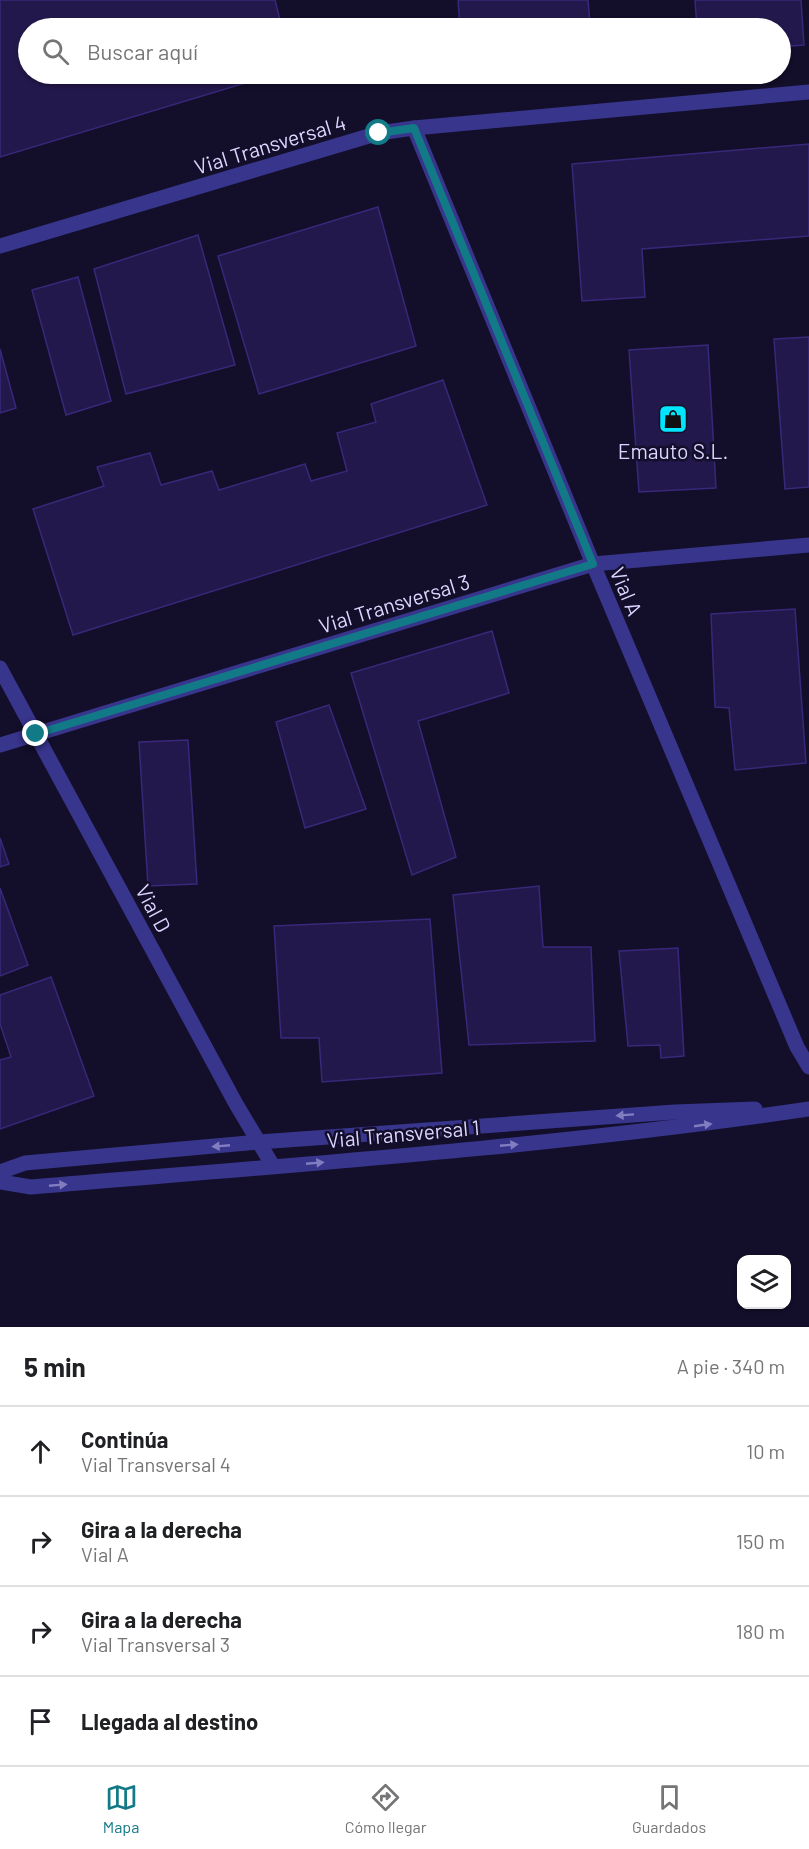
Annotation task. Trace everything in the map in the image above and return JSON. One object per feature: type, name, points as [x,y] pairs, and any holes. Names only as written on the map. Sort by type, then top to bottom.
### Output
[{"type":"street","name":"Vial Transversal 4","points":[[0,246],[379,133],[809,92]]},
{"type":"street","name":"Vial A","points":[[414,128],[593,564],[797,1047],[809,1067]]},
{"type":"street","name":"Vial Transversal 3","points":[[0,745],[593,564],[809,545]]},
{"type":"street","name":"Vial D","points":[[0,668],[273,1166]]},
{"type":"street","name":"Vial Transversal 1","points":[[0,1172],[25,1163],[259,1142],[675,1112],[809,1108]]},
{"type":"street","name":"Vial Transversal 1","points":[[0,1182],[31,1187],[273,1166],[654,1131],[809,1108]]},
{"type":"building","points":[[0,0],[275,0],[280,18],[18,18],[18,84],[242,84],[0,157]]},
{"type":"building","points":[[458,0],[588,0],[590,18],[459,18]]},
{"type":"building","points":[[695,0],[801,0],[804,45],[791,46],[791,18],[696,18]]},
{"type":"building","points":[[809,144],[809,236],[642,249],[645,297],[582,301],[572,164]]},
{"type":"building","points":[[378,207],[416,346],[259,394],[218,256]]},
{"type":"building","points":[[198,235],[235,365],[126,394],[94,269]]},
{"type":"building","points":[[78,277],[111,401],[66,415],[32,290]]},
{"type":"building","points":[[809,337],[809,487],[785,489],[774,339]]},
{"type":"building","name":"Emauto S.L.","points":[[708,345],[716,488],[639,492],[629,350]]},
{"type":"building","points":[[0,349],[16,408],[0,413]]},
{"type":"building","points":[[443,380],[487,505],[73,635],[33,509],[104,486],[97,467],[150,453],[161,485],[212,471],[219,490],[305,464],[311,481],[347,471],[337,433],[376,422],[371,404]]},
{"type":"building","points":[[795,609],[806,763],[735,770],[729,708],[715,707],[711,614]]},
{"type":"building","points":[[492,631],[509,693],[418,721],[456,857],[412,875],[351,673]]},
{"type":"building","points":[[329,705],[366,809],[305,828],[276,722]]},
{"type":"building","points":[[188,740],[197,884],[148,886],[139,742]]},
{"type":"building","points":[[0,838],[9,864],[0,867]]},
{"type":"building","points":[[539,886],[543,947],[591,947],[595,1041],[469,1045],[453,895]]},
{"type":"building","points":[[0,888],[28,965],[0,976]]},
{"type":"building","points":[[430,919],[442,1073],[322,1082],[319,1038],[281,1038],[274,926]]},
{"type":"building","points":[[678,948],[684,1056],[661,1058],[660,1045],[628,1046],[619,951]]},
{"type":"building","points":[[51,977],[94,1096],[0,1129],[0,1060],[11,1057],[0,1024],[0,995]]},
{"type":"place","name":"Emauto S.L.","points":[[673,419]]},
{"type":"route","points":[[36,734],[593,564],[414,128],[379,133]]}]
